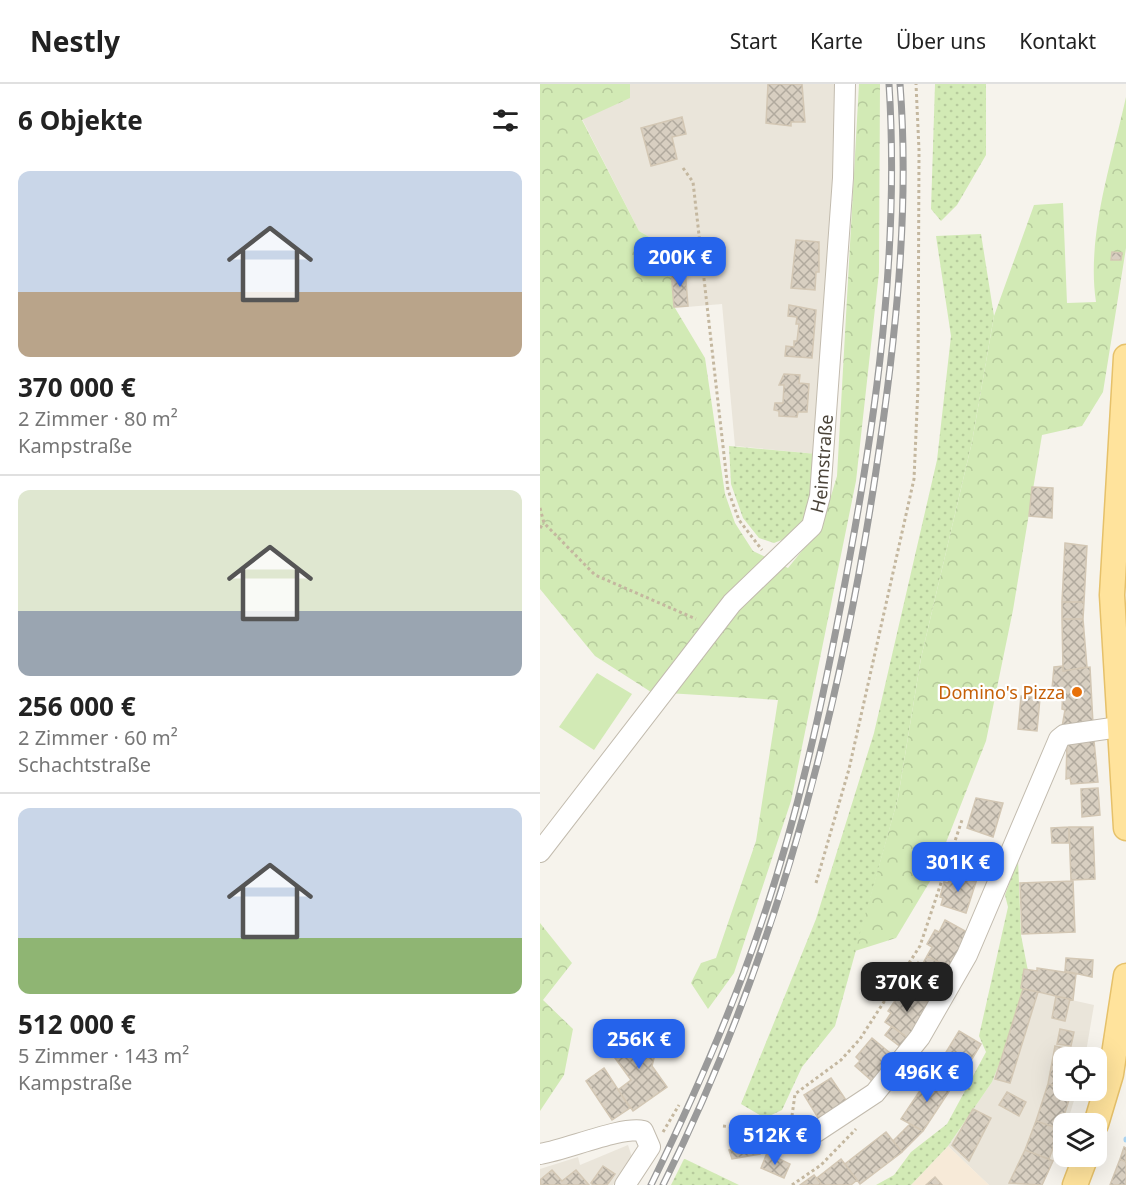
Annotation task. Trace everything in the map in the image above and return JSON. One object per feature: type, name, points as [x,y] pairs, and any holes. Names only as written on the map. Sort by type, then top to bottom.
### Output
[{"type":"main road","points":[[1126,357],[1112,595],[1126,828]]},
{"type":"main road","points":[[1099,1113],[1111,1074],[1126,976]]},
{"type":"main road","points":[[1075,1185],[1082,1167]]},
{"type":"street","name":"Heimstraße","points":[[540,852],[732,603],[812,526],[820,495],[843,178],[845,84]]},
{"type":"street","points":[[787,1136],[816,1132],[850,1111],[875,1093],[898,1066],[945,997],[967,955],[1059,739],[1064,735],[1119,727]]},
{"type":"street","points":[[540,1154],[597,1140],[622,1130],[643,1131],[650,1148],[625,1185]]},
{"type":"path","points":[[816,883],[849,769],[914,479],[918,387],[919,150],[916,84]]},
{"type":"path","points":[[683,168],[693,182],[728,490],[739,520],[756,543],[765,554],[778,557]]},
{"type":"path","points":[[540,508],[544,523],[595,575],[695,618],[712,630]]},
{"type":"path","points":[[540,528],[544,523]]},
{"type":"path","points":[[723,1126],[787,1136],[795,1094],[841,1060],[860,1039],[920,946],[962,820]]},
{"type":"path","points":[[670,1124],[679,1105]]},
{"type":"path","points":[[792,1185],[821,1165],[859,1126]]},
{"type":"shaded area","points":[[630,84],[839,84],[817,454],[735,446],[722,304],[675,308],[668,248],[639,231],[582,119],[629,98]]},
{"type":"shaded area","points":[[1022,989],[1094,1005],[1087,1047],[1053,1047],[1053,1101],[1074,1101],[1070,1113],[1053,1113],[1053,1162],[1042,1185],[989,1185],[948,1146],[992,1082]]},
{"type":"shaded area","points":[[628,1145],[632,1157],[613,1185],[540,1185],[540,1169],[578,1157],[580,1165]]},
{"type":"shaded area","points":[[948,1146],[989,1185],[911,1185]]},
{"type":"green space","points":[[540,84],[630,84],[630,98],[582,120],[639,231],[668,248],[675,308],[705,358],[725,494],[735,523],[753,551],[788,568],[822,526],[837,476],[859,84],[880,84],[879,272],[856,481],[791,801],[734,973],[708,1009],[691,983],[701,963],[716,958],[756,841],[778,700],[651,692],[595,656],[540,589]]},
{"type":"green space","points":[[935,84],[986,84],[986,155],[957,205],[941,221],[931,209]]},
{"type":"green space","points":[[1126,97],[1126,248],[1103,392],[1082,426],[1042,435],[1013,610],[986,741],[932,878],[896,938],[855,951],[898,798],[921,658],[972,442],[994,316],[1034,205],[1063,203],[1067,303],[1096,302],[1094,252],[1097,225]]},
{"type":"green space","points":[[981,234],[994,316],[972,442],[921,658],[898,798],[835,1026],[802,1067],[782,1110],[765,1118],[741,1104],[816,919],[874,733],[937,460],[951,336],[936,236]]},
{"type":"green space","points":[[729,446],[817,454],[807,517],[792,536],[774,543],[759,538],[743,518],[731,484]]},
{"type":"green space","points":[[597,673],[632,694],[594,750],[559,727]]},
{"type":"green space","points":[[1018,859],[1021,935],[1028,971],[1005,1049],[992,1082],[948,1146],[911,1185],[876,1185],[894,1175],[911,1152],[947,1124],[986,1052],[979,1036],[1008,907],[1005,895]]},
{"type":"green space","points":[[540,923],[572,963],[543,1000],[573,1029],[564,1075],[540,1111]]},
{"type":"green space","points":[[685,1159],[739,1185],[671,1185]]},
{"type":"building","points":[[768,84],[802,84],[805,122],[791,122],[791,126],[766,123]]},
{"type":"building","points":[[682,117],[686,134],[672,137],[677,159],[651,166],[641,128]]},
{"type":"building","points":[[687,239],[689,268],[671,270],[668,241]]},
{"type":"building","points":[[796,240],[819,242],[819,272],[816,272],[815,290],[791,288]]},
{"type":"building","points":[[1112,252],[1122,253],[1121,260],[1111,260]]},
{"type":"building","points":[[685,269],[688,306],[674,307],[671,270]]},
{"type":"building","points":[[789,305],[816,310],[812,358],[785,356],[786,346],[794,347],[794,341],[797,341],[799,324],[796,324],[797,317],[788,316]]},
{"type":"building","points":[[784,374],[800,375],[799,383],[809,384],[807,412],[798,412],[797,417],[779,416],[779,411],[774,410],[775,403],[783,403],[784,385],[779,385]]},
{"type":"building","points":[[1032,487],[1053,488],[1052,518],[1029,516]]},
{"type":"building","points":[[1065,543],[1087,546],[1084,602],[1062,602]]},
{"type":"building","points":[[1062,602],[1084,602],[1083,619],[1062,619]]},
{"type":"building","points":[[1062,619],[1083,619],[1087,667],[1063,671]]},
{"type":"building","points":[[1063,666],[1063,671],[1090,667],[1093,724],[1062,727],[1065,710],[1062,709],[1063,689],[1052,689],[1054,667]]},
{"type":"building","points":[[1021,696],[1040,698],[1037,731],[1018,729]]},
{"type":"building","points":[[1094,741],[1098,782],[1071,784],[1070,778],[1066,779],[1067,743]]},
{"type":"building","points":[[1098,788],[1100,815],[1082,817],[1081,789]]},
{"type":"building","points":[[976,798],[1003,803],[993,837],[967,828]]},
{"type":"building","points":[[1069,827],[1093,827],[1095,879],[1071,880]]},
{"type":"building","points":[[1069,827],[1069,843],[1052,843],[1051,828]]},
{"type":"building","points":[[960,844],[985,852],[976,882],[951,874],[953,865],[950,864],[954,850],[958,851]]},
{"type":"building","points":[[951,874],[976,882],[966,913],[941,905],[943,898],[940,897],[944,882],[948,883]]},
{"type":"building","points":[[1073,881],[1075,932],[1022,934],[1020,883]]},
{"type":"building","points":[[945,920],[967,932],[950,968],[927,956],[932,947],[927,944],[935,930],[939,932]]},
{"type":"building","points":[[927,956],[950,968],[931,1004],[909,991],[913,982],[909,980],[918,962],[922,965]]},
{"type":"building","points":[[1066,958],[1093,960],[1092,977],[1065,971]]},
{"type":"building","points":[[1037,968],[1076,974],[1073,1000],[1021,988],[1024,969],[1037,971]]},
{"type":"building","points":[[1023,989],[1038,992],[1010,1083],[995,1079]]},
{"type":"building","points":[[907,990],[931,1004],[925,1013],[923,1012],[908,1038],[885,1022],[891,1013],[888,1011],[898,996],[901,998]]},
{"type":"building","points":[[1056,996],[1070,999],[1065,1021],[1052,1018]]},
{"type":"building","points":[[892,1026],[908,1038],[902,1048],[885,1035]]},
{"type":"building","points":[[1060,1029],[1074,1032],[1071,1046],[1057,1044]]},
{"type":"building","points":[[959,1031],[981,1044],[954,1089],[932,1075]]},
{"type":"building","points":[[621,1034],[658,1042],[652,1066],[667,1087],[633,1111],[618,1090],[631,1080],[615,1058]]},
{"type":"building","points":[[872,1038],[895,1057],[873,1082],[855,1066],[860,1061],[856,1057]]},
{"type":"building","points":[[1053,1057],[1053,1085],[1048,1084]]},
{"type":"building","points":[[604,1068],[630,1108],[612,1120],[586,1081]]},
{"type":"building","points":[[931,1074],[952,1087],[923,1131],[901,1119]]},
{"type":"building","points":[[831,1078],[848,1103],[820,1121],[804,1095]]},
{"type":"building","points":[[1048,1084],[1053,1085],[1053,1101],[1069,1101],[1065,1113],[1053,1113],[1053,1127],[1036,1121]]},
{"type":"building","points":[[1007,1092],[1026,1102],[1019,1116],[999,1105]]},
{"type":"building","points":[[973,1109],[991,1118],[969,1161],[952,1145]]},
{"type":"building","points":[[1036,1121],[1053,1127],[1053,1148],[1049,1159],[1025,1150]]},
{"type":"building","points":[[910,1124],[923,1131],[902,1152],[893,1141]]},
{"type":"building","points":[[886,1132],[902,1152],[860,1184],[845,1164]]},
{"type":"building","points":[[744,1135],[760,1137],[760,1154],[732,1159],[729,1150],[745,1143]]},
{"type":"building","points":[[1124,1147],[1126,1148],[1126,1162],[1120,1159]]},
{"type":"building","points":[[1025,1150],[1053,1161],[1042,1185],[1009,1183]]},
{"type":"building","points":[[767,1153],[790,1164],[784,1178],[761,1168]]},
{"type":"building","points":[[841,1159],[857,1180],[851,1185],[822,1185],[817,1178]]},
{"type":"building","points":[[1120,1159],[1126,1162],[1126,1185],[1110,1185]]},
{"type":"building","points":[[603,1166],[615,1174],[607,1185],[593,1185],[591,1183]]},
{"type":"building","points":[[552,1170],[562,1181],[576,1170],[589,1185],[541,1185],[540,1180]]},
{"type":"building","points":[[814,1175],[822,1185],[800,1185]]},
{"type":"building","points":[[935,1177],[942,1185],[926,1185]]},
{"type":"railway","points":[[651,1185],[710,1058],[736,993],[775,881],[813,740],[861,492],[878,376],[889,260],[891,201],[889,84]]},
{"type":"railway","points":[[663,1185],[703,1100],[770,926],[798,837],[843,655],[876,471],[895,327],[902,230],[903,132],[900,84]]},
{"type":"place","name":"Domino's Pizza","points":[[1077,692]]}]
